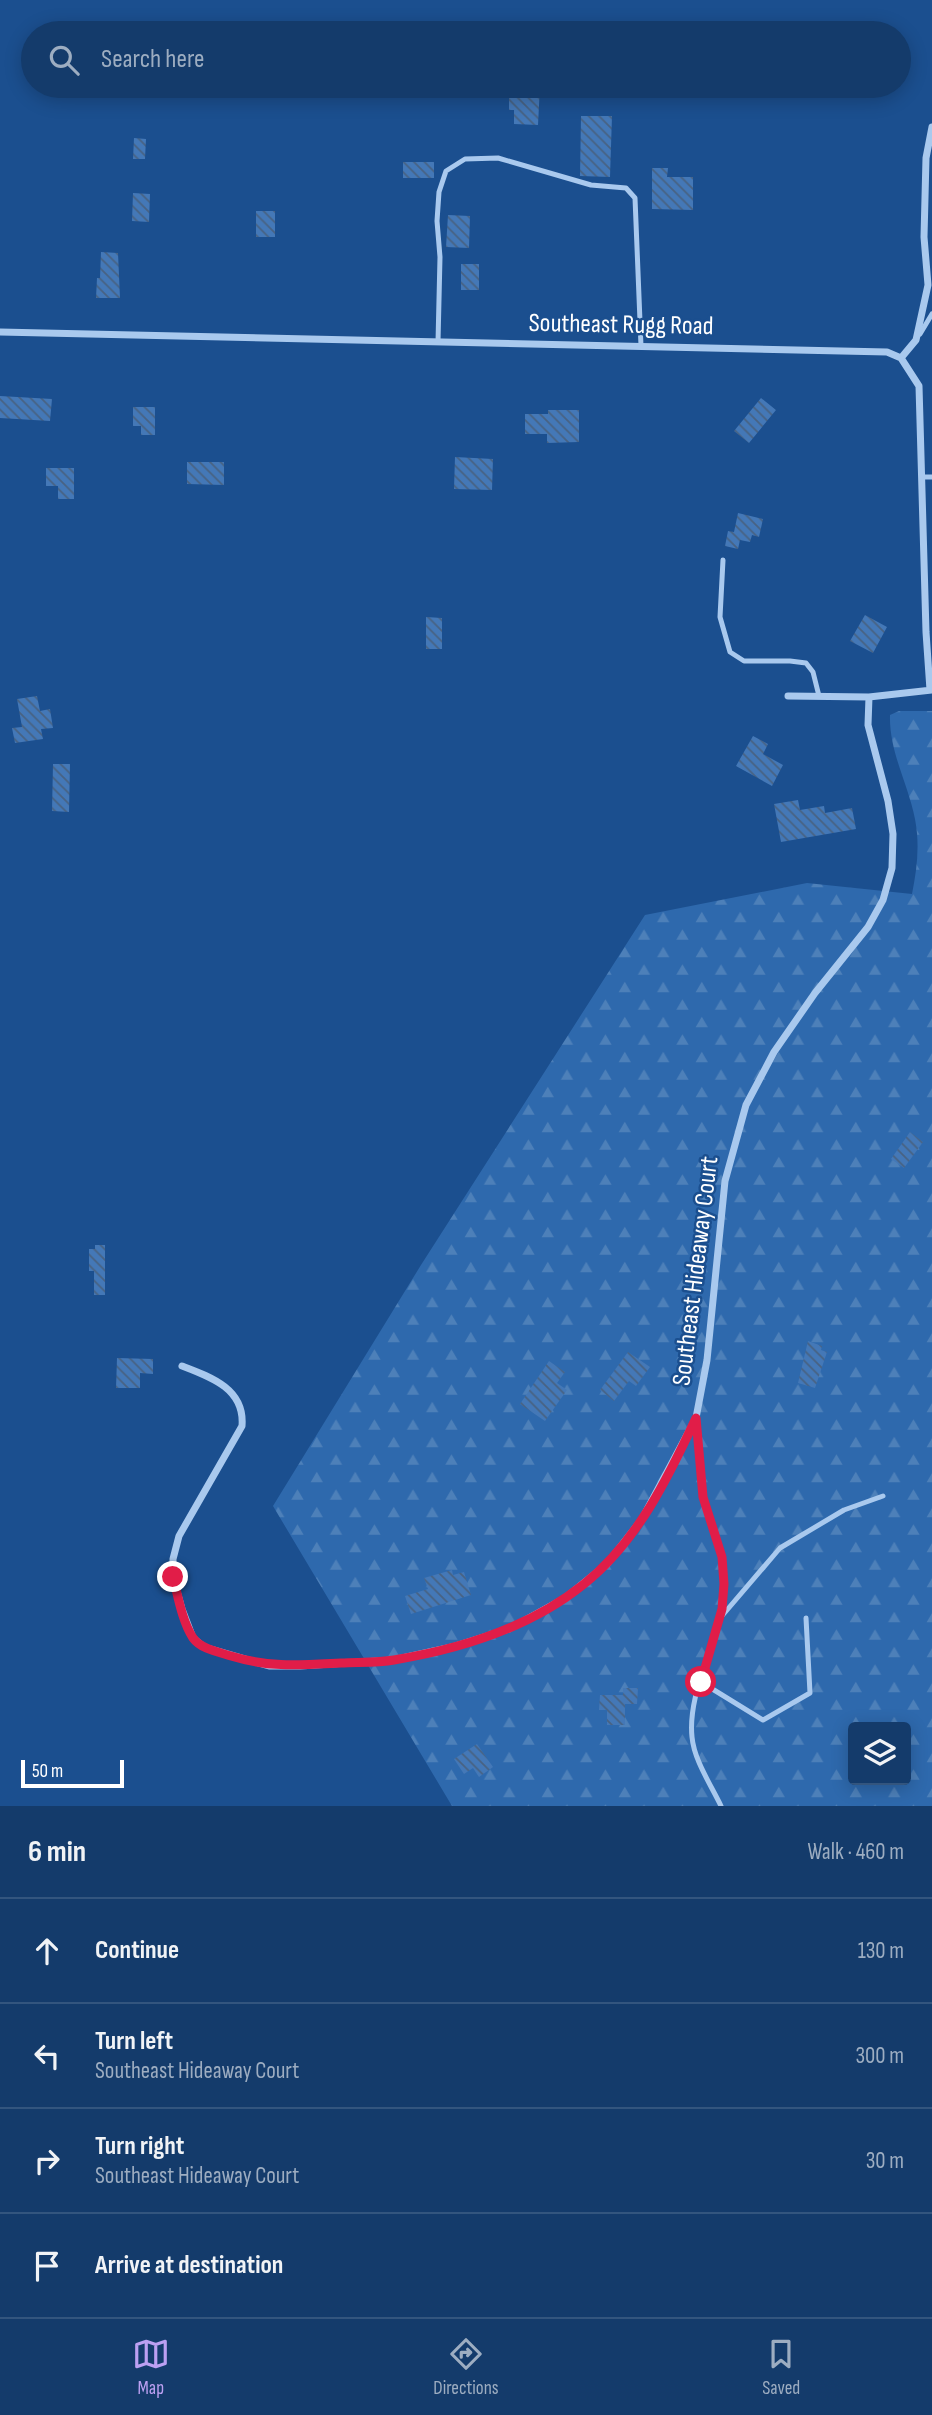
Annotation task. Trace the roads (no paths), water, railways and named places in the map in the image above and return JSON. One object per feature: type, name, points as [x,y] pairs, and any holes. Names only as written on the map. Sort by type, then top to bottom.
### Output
[{"type":"street","points":[[788,696],[869,697],[931,690],[926,632],[919,386],[901,358],[916,340],[928,285],[925,237],[926,158],[932,127]]},
{"type":"street","name":"Southeast Rugg Road","points":[[0,332],[864,350],[887,352],[901,358]]},
{"type":"street","name":"Southeast Hideaway Court","points":[[182,1366],[222,1385],[239,1400],[243,1414],[242,1426],[180,1536],[173,1559],[173,1577],[182,1609],[193,1638],[204,1647],[269,1666],[393,1660],[486,1637],[543,1612],[607,1564],[658,1493],[696,1418],[707,1360],[725,1181],[746,1105],[774,1052],[815,993],[868,927],[883,900],[892,868],[893,834],[888,801],[868,725],[869,697]]},
{"type":"lane","points":[[438,342],[439,192],[446,171],[465,159],[498,158],[591,185],[626,188],[635,198],[641,346]]},
{"type":"lane","points":[[916,340],[932,314]]},
{"type":"lane","points":[[923,477],[932,477]]},
{"type":"lane","points":[[723,560],[720,617],[730,652],[744,661],[790,660],[806,663],[813,672],[819,696]]},
{"type":"lane","points":[[696,1418],[703,1497],[722,1557],[724,1584],[719,1620],[695,1702],[692,1739],[721,1806]]},
{"type":"lane","points":[[719,1620],[780,1548],[844,1510],[883,1496]]},
{"type":"lane","points":[[701,1682],[763,1720],[810,1693],[806,1618]]}]
